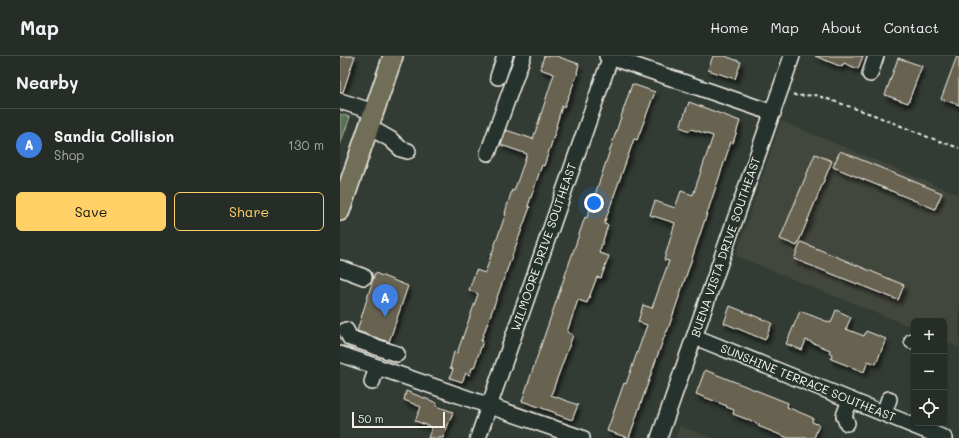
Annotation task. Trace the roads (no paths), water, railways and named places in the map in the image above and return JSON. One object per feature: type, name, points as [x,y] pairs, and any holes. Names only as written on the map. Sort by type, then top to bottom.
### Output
[{"type":"main road","points":[[340,211],[393,56]]},
{"type":"street","points":[[498,77],[505,56]]},
{"type":"street","points":[[488,153],[523,56]]},
{"type":"street","points":[[610,56],[773,113]]},
{"type":"street","name":"WILMOORE DRIVE SOUTHEAST","points":[[478,438],[610,56]]},
{"type":"street","name":"BUENA VISTA DRIVE SOUTHEAST","points":[[660,438],[792,56]]},
{"type":"street","points":[[870,74],[876,56]]},
{"type":"street","points":[[340,101],[371,120],[401,149],[408,151]]},
{"type":"street","points":[[340,268],[364,276]]},
{"type":"street","points":[[346,330],[350,338],[398,349],[384,369],[372,382]]},
{"type":"street","name":"SUNSHINE TERRACE SOUTHEAST","points":[[695,337],[944,438]]},
{"type":"street","points":[[340,354],[582,438]]},
{"type":"street","points":[[884,413],[889,399]]},
{"type":"street","points":[[846,423],[844,416],[850,400]]},
{"type":"place","name":"Sandia Collision","points":[[385,317]]}]
